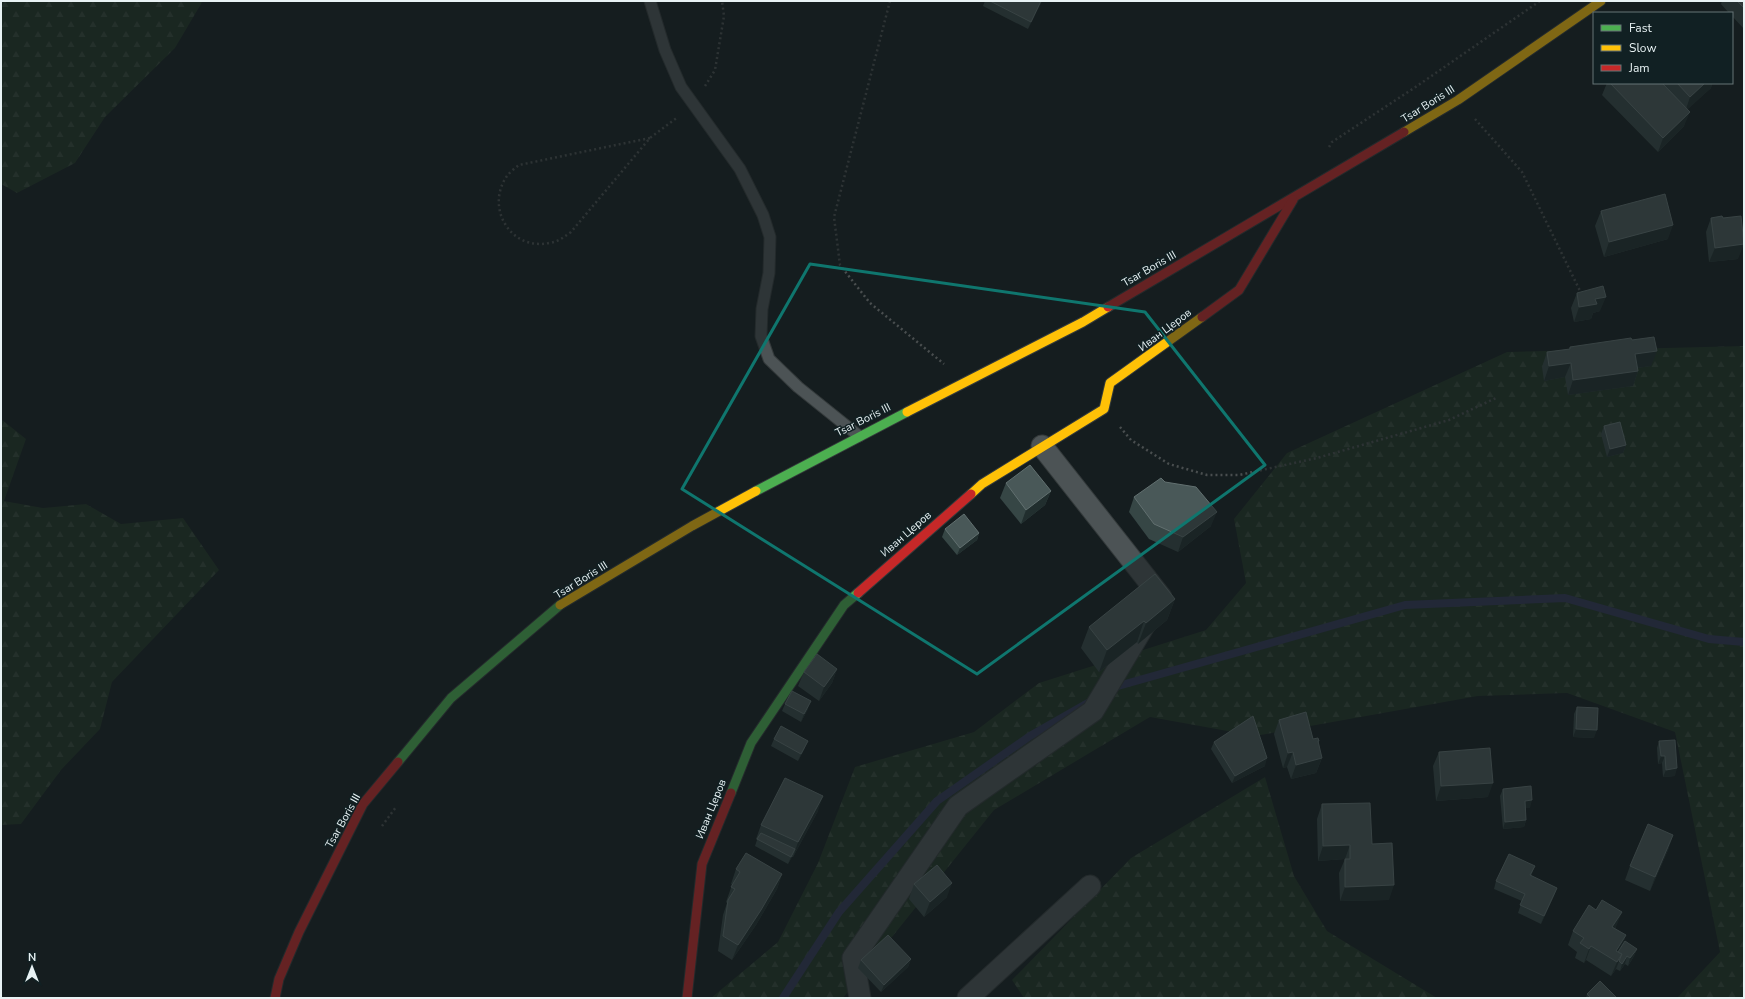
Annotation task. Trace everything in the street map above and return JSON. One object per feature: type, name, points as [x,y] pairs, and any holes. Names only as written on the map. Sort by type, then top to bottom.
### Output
[{"type":"street","name":"Tsar Boris III","points":[[275,998],[279,979],[299,932],[363,804],[451,698],[559,606],[692,526],[859,436],[1083,322],[1294,199],[1458,100],[1601,1]]},
{"type":"street","name":"Иван Церов","points":[[687,998],[702,864],[751,742],[844,605],[982,484],[1104,409],[1110,383],[1144,360],[1239,290],[1294,199]]},
{"type":"street","points":[[860,998],[853,958],[958,806],[1093,711],[1161,597],[1042,446]]},
{"type":"street","points":[[968,998],[1090,886]]},
{"type":"lane","points":[[650,1],[665,50],[681,87],[740,169],[764,215],[770,237],[769,273],[762,310],[761,336],[769,359],[798,387],[859,436]]},
{"type":"path","points":[[890,1],[834,217],[840,265],[870,303],[965,381]]},
{"type":"path","points":[[1328,148],[1332,142],[1417,86],[1540,1]]},
{"type":"path","points":[[1458,100],[1522,172],[1585,300]]},
{"type":"path","points":[[650,138],[571,232],[561,239],[549,244],[536,244],[524,241],[513,234],[505,225],[500,213],[498,201],[501,187],[508,174],[519,165],[650,138]]},
{"type":"path","points":[[1104,409],[1131,440],[1169,464],[1207,476],[1239,476],[1317,458],[1449,420],[1496,398]]},
{"type":"path","points":[[378,832],[397,806]]},
{"type":"highlighted area","points":[[810,264],[1145,312],[1265,465],[977,674],[682,489]]},
{"type":"green space","points":[[1,1],[202,1],[175,48],[105,117],[75,163],[17,193],[1,184]]},
{"type":"green space","points":[[1744,346],[1744,998],[1677,998],[1720,952],[1675,732],[1567,693],[1478,696],[1255,736],[1150,717],[994,810],[843,998],[711,998],[778,942],[818,863],[855,767],[974,732],[1039,683],[1206,630],[1246,583],[1234,519],[1287,453],[1507,352]]},
{"type":"green space","points":[[1,419],[26,439],[4,501],[43,508],[86,504],[121,524],[183,518],[219,570],[112,682],[100,729],[61,770],[21,824],[1,825]]},
{"type":"green space","points":[[1265,777],[1294,876],[1327,931],[1437,998],[1024,998],[1012,980],[1131,858]]},
{"type":"building","points":[[990,1],[1041,1],[1031,22]]},
{"type":"building","points":[[1737,1],[1744,1],[1744,8]]},
{"type":"building","points":[[1611,84],[1663,84],[1690,112],[1663,138]]},
{"type":"building","points":[[1678,84],[1704,84],[1690,97]]},
{"type":"building","points":[[1665,194],[1673,225],[1609,242],[1601,211]]},
{"type":"building","points":[[1722,216],[1723,218],[1741,216],[1744,244],[1715,248],[1711,218]]},
{"type":"building","points":[[1603,286],[1606,297],[1595,299],[1597,304],[1579,307],[1577,293]]},
{"type":"building","points":[[1654,337],[1657,351],[1635,354],[1638,371],[1573,380],[1571,363],[1549,366],[1547,352],[1631,338],[1632,340]]},
{"type":"building","points":[[1620,422],[1626,445],[1610,449],[1604,426]]},
{"type":"building","points":[[1030,465],[1051,491],[1026,510],[1006,483]]},
{"type":"building","points":[[1161,478],[1165,482],[1196,487],[1217,512],[1183,537],[1154,524],[1134,497]]},
{"type":"building","points":[[964,514],[979,533],[960,548],[945,529]]},
{"type":"building","points":[[1155,574],[1175,599],[1146,623],[1144,621],[1107,650],[1089,627]]},
{"type":"building","points":[[817,654],[837,669],[824,687],[804,672]]},
{"type":"building","points":[[792,691],[811,701],[804,714],[785,704]]},
{"type":"building","points":[[1577,707],[1598,708],[1597,730],[1576,729]]},
{"type":"building","points":[[1306,712],[1313,739],[1318,738],[1322,758],[1296,765],[1293,752],[1288,753],[1279,720]]},
{"type":"building","points":[[1253,716],[1267,758],[1235,776],[1214,742]]},
{"type":"building","points":[[781,726],[808,741],[801,754],[774,739]]},
{"type":"building","points":[[1675,740],[1677,768],[1666,770],[1665,756],[1661,756],[1659,741]]},
{"type":"building","points":[[1490,748],[1493,783],[1441,786],[1439,752]]},
{"type":"building","points":[[785,778],[823,796],[798,842],[761,825]]},
{"type":"building","points":[[1531,786],[1532,800],[1525,801],[1526,820],[1505,822],[1503,789]]},
{"type":"building","points":[[1370,803],[1372,844],[1392,843],[1394,885],[1345,887],[1345,859],[1350,859],[1350,845],[1323,846],[1322,804]]},
{"type":"building","points":[[1648,824],[1673,835],[1655,877],[1630,866]]},
{"type":"building","points":[[761,833],[795,849],[791,857],[757,839]]},
{"type":"building","points":[[746,853],[782,874],[738,945],[723,936],[728,900],[735,889],[731,887],[740,872],[736,869]]},
{"type":"building","points":[[1509,854],[1535,866],[1530,875],[1557,888],[1544,916],[1520,905],[1525,894],[1496,881]]},
{"type":"building","points":[[937,865],[952,883],[930,902],[914,884]]},
{"type":"building","points":[[1602,900],[1622,912],[1612,927],[1626,935],[1616,951],[1622,954],[1617,962],[1591,946],[1589,949],[1580,943],[1584,938],[1573,931],[1589,905],[1596,910]]},
{"type":"building","points":[[888,935],[911,959],[884,985],[861,960]]},
{"type":"building","points":[[1625,941],[1637,949],[1630,958],[1627,956],[1622,964],[1619,961],[1622,954],[1618,952]]},
{"type":"building","points":[[1600,981],[1617,998],[1591,998],[1587,994]]},
{"type":"waterway","points":[[1112,689],[1118,686],[1405,605],[1565,598],[1709,639],[1744,642]]},
{"type":"waterway","points":[[783,998],[839,912],[937,801],[1030,736],[1088,703]]},
{"type":"traffic: fast","points":[[756,491],[907,412]]},
{"type":"traffic: fast","points":[[731,793],[751,743],[844,605],[858,593]]},
{"type":"traffic: fast","points":[[398,762],[451,698],[560,605]]},
{"type":"traffic: slow","points":[[1404,132],[1458,100],[1601,1]]},
{"type":"traffic: slow","points":[[907,412],[1083,322],[1108,307]]},
{"type":"traffic: slow","points":[[971,494],[982,484],[1104,409],[1110,383],[1202,317]]},
{"type":"traffic: slow","points":[[560,605],[692,526],[756,491]]},
{"type":"traffic: jam","points":[[1108,307],[1404,132]]},
{"type":"traffic: jam","points":[[1202,317],[1239,290],[1293,200]]},
{"type":"traffic: jam","points":[[858,593],[971,494]]},
{"type":"traffic: jam","points":[[275,998],[279,979],[299,932],[363,804],[398,762]]},
{"type":"traffic: jam","points":[[687,998],[702,864],[731,793]]}]
